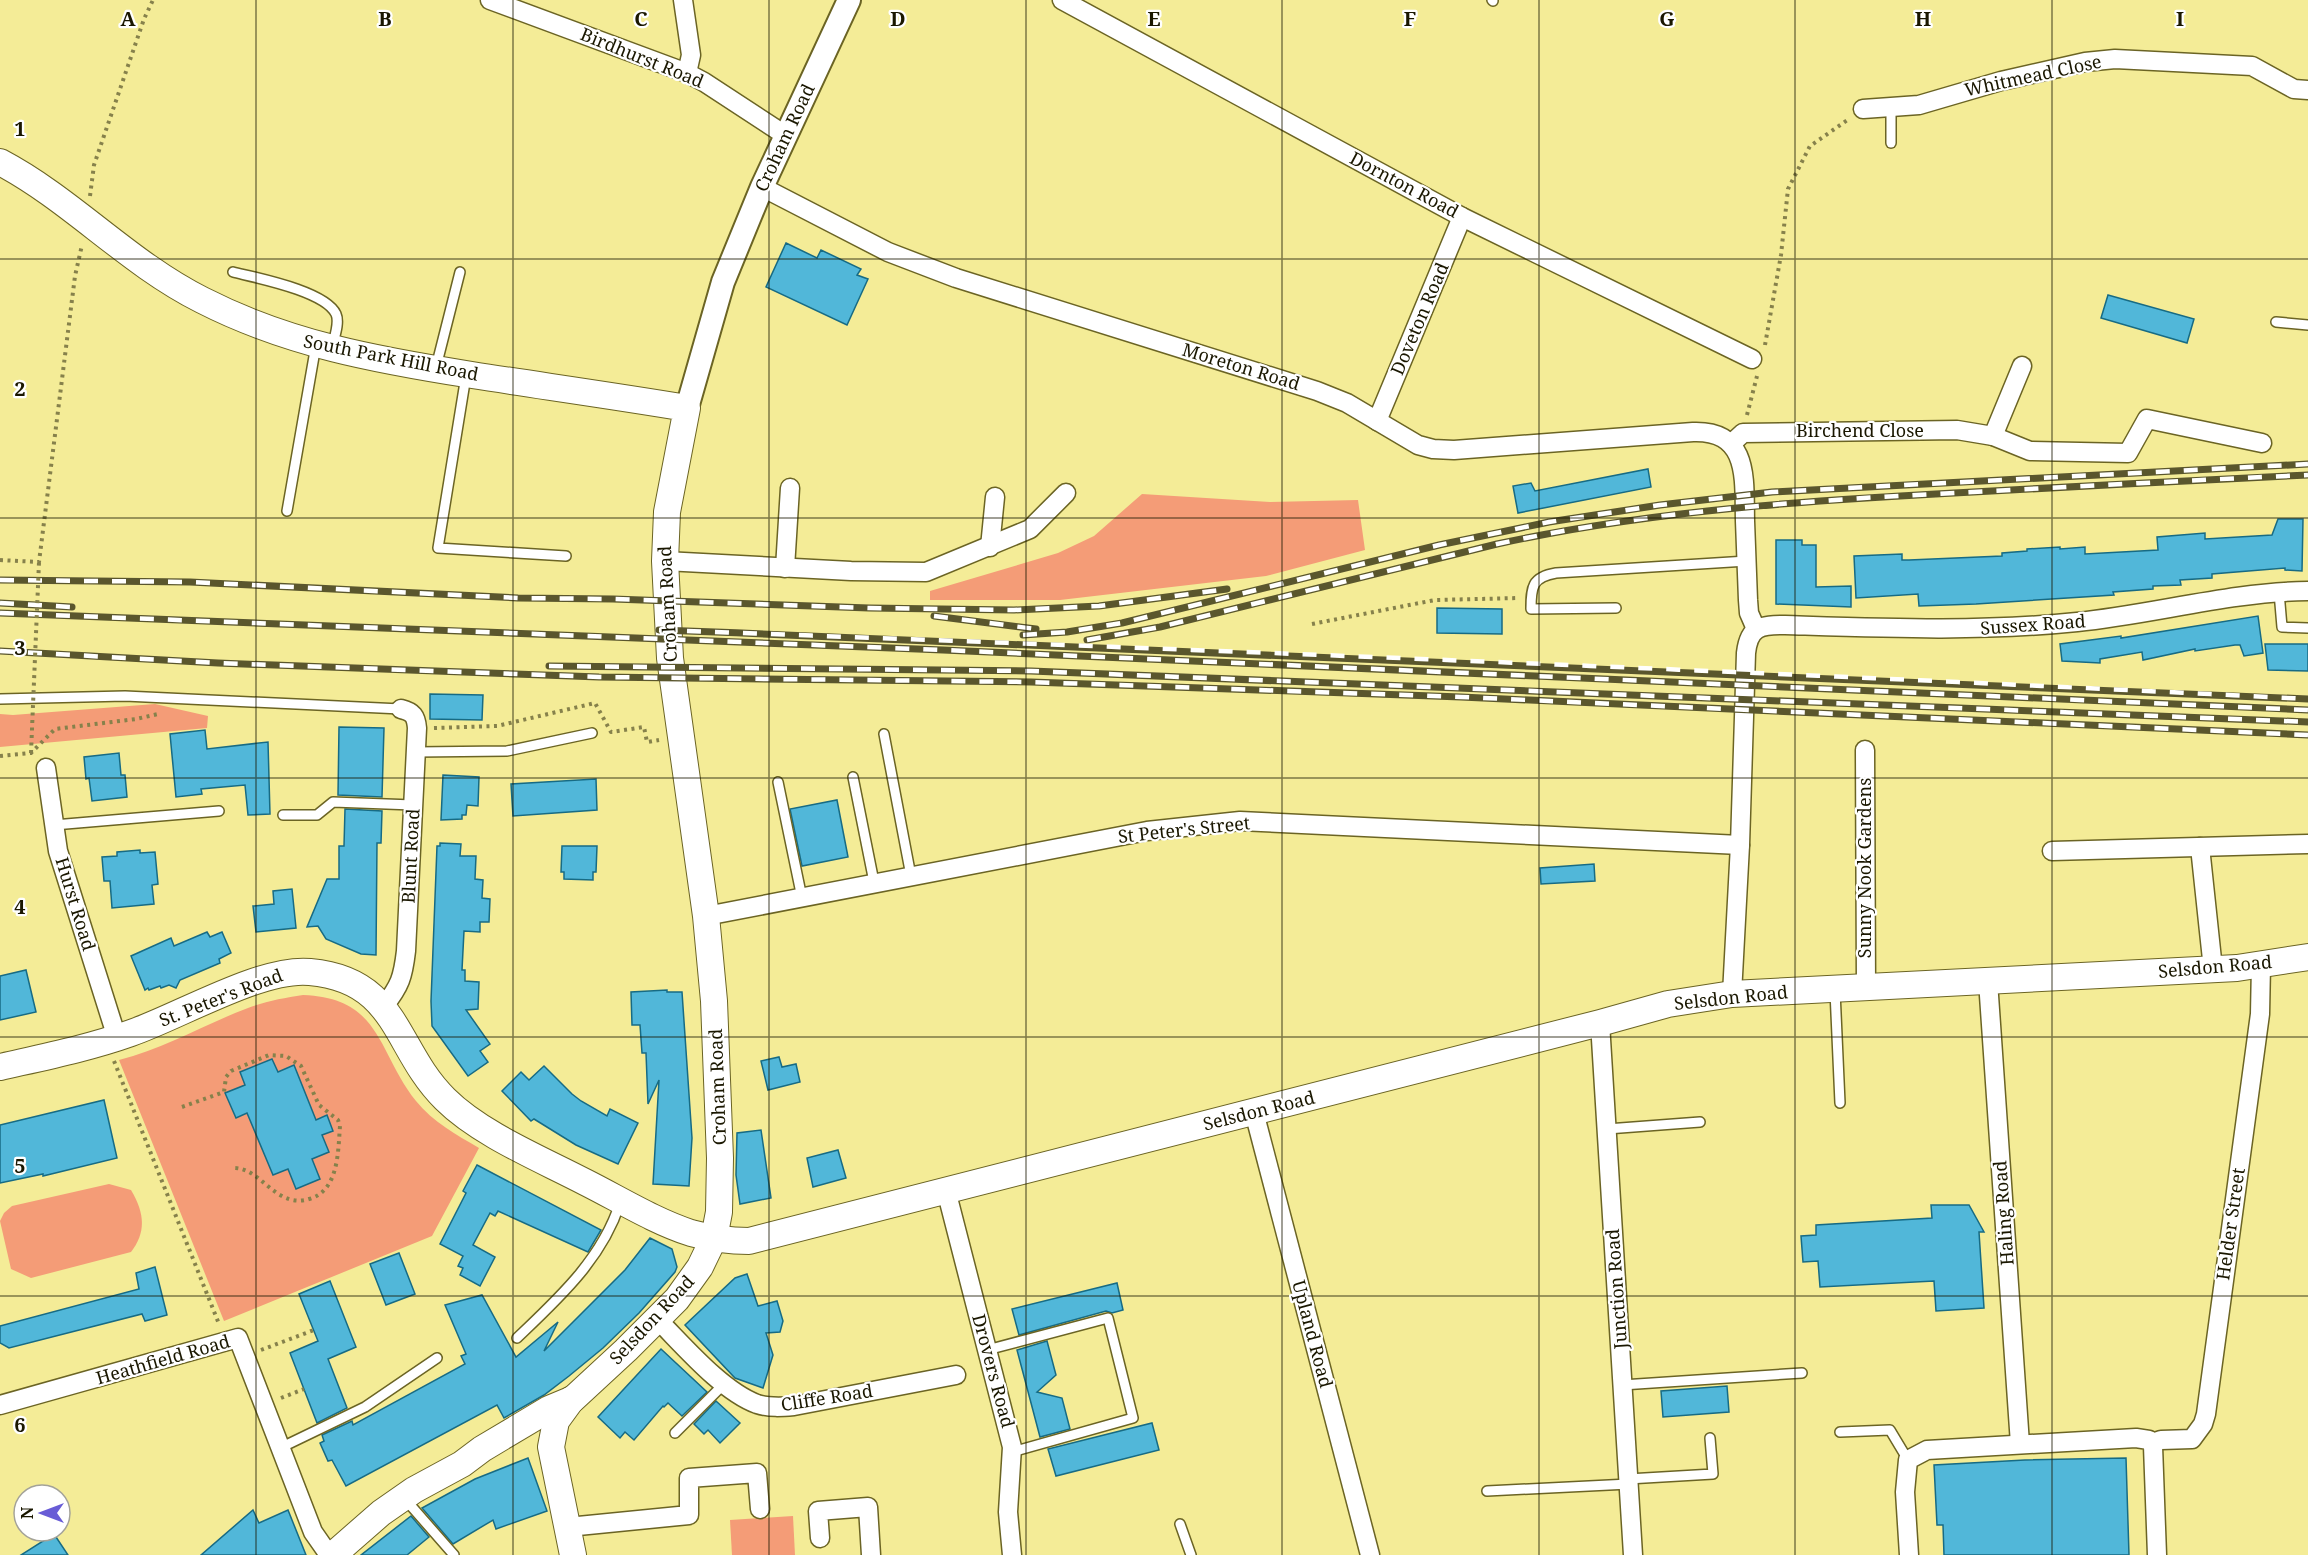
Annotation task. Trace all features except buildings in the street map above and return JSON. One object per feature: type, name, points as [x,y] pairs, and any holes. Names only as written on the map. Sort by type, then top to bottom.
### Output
[{"type":"main road","name":"South Park Hill Road","points":[[0,162],[27,177],[87,219],[143,264],[200,299],[249,322],[324,347],[435,369],[687,408]]},
{"type":"main road","name":"Croham Road","points":[[687,408],[667,512],[665,561],[670,658],[706,916],[714,1001],[720,1114],[719,1203],[714,1238]]},
{"type":"main road","name":"Selsdon Road","points":[[331,1555],[404,1497],[462,1464],[482,1449],[549,1409],[573,1399],[657,1319],[688,1284],[705,1259],[714,1238],[738,1241],[757,1239],[1668,1004],[1732,994],[2213,969],[2261,965],[2308,957]]},
{"type":"main road","name":"St. Peter's Road","points":[[0,1066],[115,1048],[165,1020],[256,981],[293,972],[319,973],[343,980],[373,996],[384,1006],[429,1081],[453,1106],[490,1132],[679,1228],[714,1238]]},
{"type":"main road","points":[[573,1399],[556,1421],[552,1437],[552,1456],[573,1555]]},
{"type":"main road","points":[[462,1464],[552,1437]]},
{"type":"street","name":"Birdhurst Road","points":[[490,0],[687,73],[785,135]]},
{"type":"street","points":[[683,0],[691,55],[687,73]]},
{"type":"street","name":"Croham Road","points":[[687,408],[723,282],[785,135],[849,0]]},
{"type":"street","name":"Dornton Road","points":[[1062,0],[1462,217],[1758,361]]},
{"type":"street","name":"Whitmead Close","points":[[1863,109],[1919,105],[1955,93],[2085,62],[2115,59],[2252,66],[2294,89],[2308,90]]},
{"type":"street","name":"Moreton Road","points":[[762,187],[888,252],[925,268],[1317,391],[1347,403],[1418,445],[1433,449],[1455,450],[1701,431],[1737,439]]},
{"type":"street","name":"Doveton Road","points":[[1377,421],[1462,217]]},
{"type":"street","points":[[1993,436],[2022,366]]},
{"type":"street","name":"Birchend Close","points":[[1737,439],[1957,430],[1993,436],[2030,451],[2128,453],[2147,419],[2262,443]]},
{"type":"street","points":[[1732,994],[1740,845],[1746,653],[1749,638],[1755,629],[1748,607],[1744,477],[1737,439]]},
{"type":"street","points":[[785,568],[790,488]]},
{"type":"street","points":[[665,561],[785,568],[926,572],[1030,529],[1066,493]]},
{"type":"street","points":[[990,547],[994,497]]},
{"type":"street","name":"Sussex Road","points":[[1755,629],[1785,625],[1921,629],[2037,626],[2114,618],[2228,598],[2308,591]]},
{"type":"street","points":[[401,709],[410,711],[416,717],[417,728]]},
{"type":"street","name":"Blunt Road","points":[[384,1006],[397,990],[403,976],[417,728]]},
{"type":"street","name":"Sunny Nook Gardens","points":[[1865,750],[1866,986]]},
{"type":"street","name":"Hurst Road","points":[[46,768],[58,851],[115,1048]]},
{"type":"street","name":"St Peter's Street","points":[[706,916],[1147,831],[1240,821],[1740,845]]},
{"type":"street","points":[[2052,851],[2308,844]]},
{"type":"street","points":[[2200,847],[2213,969]]},
{"type":"street","name":"Helder Street","points":[[2152,1443],[2161,1440],[2192,1439],[2203,1424],[2206,1414],[2260,1014],[2261,965]]},
{"type":"street","name":"Haling Road","points":[[1988,981],[2020,1444]]},
{"type":"street","name":"Junction Road","points":[[1600,1023],[1633,1555]]},
{"type":"street","name":"Upland Road","points":[[1254,1112],[1371,1555]]},
{"type":"street","name":"Drovers Road","points":[[946,1190],[1012,1452],[1008,1512],[1012,1555]]},
{"type":"street","name":"Cliffe Road","points":[[657,1319],[724,1384],[742,1397],[759,1405],[794,1406],[956,1375]]},
{"type":"street","name":"Heathfield Road","points":[[0,1405],[238,1338],[313,1532],[331,1555]]},
{"type":"street","points":[[1909,1555],[1905,1492],[1908,1460],[1927,1450],[2136,1438],[2152,1443],[2157,1555]]},
{"type":"street","points":[[568,1527],[689,1515],[689,1478],[757,1473],[760,1509]]},
{"type":"street","points":[[820,1538],[818,1511],[868,1507],[872,1555]]},
{"type":"lane","points":[[1891,108],[1891,143]]},
{"type":"lane","points":[[232,272],[307,292],[326,303],[336,314],[337,323],[324,347],[287,511]]},
{"type":"lane","points":[[435,369],[460,272]]},
{"type":"lane","points":[[2276,322],[2308,325]]},
{"type":"lane","points":[[466,374],[438,548],[566,556]]},
{"type":"lane","points":[[1616,608],[1531,609],[1532,590],[1536,582],[1547,575],[1747,561]]},
{"type":"lane","points":[[2279,592],[2282,627],[2308,628]]},
{"type":"lane","points":[[0,699],[125,696],[401,709]]},
{"type":"lane","points":[[416,752],[507,751],[592,733]]},
{"type":"lane","points":[[884,734],[911,876]]},
{"type":"lane","points":[[853,777],[874,882]]},
{"type":"lane","points":[[778,782],[801,898]]},
{"type":"lane","points":[[283,815],[317,815],[333,802],[413,805]]},
{"type":"lane","points":[[54,825],[219,811]]},
{"type":"lane","points":[[1834,988],[1840,1103]]},
{"type":"lane","points":[[1607,1128],[1700,1122]]},
{"type":"lane","points":[[517,1338],[563,1295],[594,1257],[616,1216],[621,1200]]},
{"type":"lane","points":[[987,1350],[1108,1318],[1133,1418],[1012,1452]]},
{"type":"lane","points":[[280,1448],[365,1407],[437,1358]]},
{"type":"lane","points":[[1622,1385],[1802,1373]]},
{"type":"lane","points":[[675,1433],[724,1384]]},
{"type":"lane","points":[[1840,1432],[1890,1430],[1908,1460]]},
{"type":"lane","points":[[1487,1491],[1713,1474],[1710,1438]]},
{"type":"lane","points":[[404,1497],[454,1555]]},
{"type":"lane","points":[[1180,1524],[1191,1555]]},
{"type":"path","points":[[30,753],[39,562],[75,276],[87,219],[94,165],[144,19],[153,0]]},
{"type":"path","points":[[1737,439],[1758,361],[1769,333],[1788,189],[1810,146],[1863,109]]},
{"type":"path","points":[[0,560],[39,562]]},
{"type":"path","points":[[1312,624],[1435,600],[1531,598]]},
{"type":"path","points":[[417,728],[497,726],[595,703],[611,732],[644,727],[647,741],[663,740]]},
{"type":"path","points":[[0,756],[30,753],[55,729],[159,714]]},
{"type":"path","points":[[451,720],[451,727]]},
{"type":"path","points":[[115,1048],[226,1341]]},
{"type":"path","points":[[182,1107],[224,1092],[226,1077],[231,1071],[269,1055],[286,1056],[301,1066],[319,1105],[338,1120],[338,1146],[333,1174],[324,1192],[307,1200],[290,1200],[281,1196],[246,1168],[235,1168]]},
{"type":"path","points":[[245,1357],[314,1330]]},
{"type":"shaded area","points":[[1142,494],[1270,502],[1358,500],[1365,550],[1266,576],[1060,600],[930,600],[930,591],[1058,553],[1094,536]]},
{"type":"shaded area","points":[[155,704],[208,716],[207,728],[0,747],[0,714],[13,715]]},
{"type":"shaded area","points":[[303,995],[329,998],[348,1006],[363,1017],[384,1047],[403,1082],[423,1109],[438,1122],[479,1148],[432,1236],[224,1321],[119,1060],[168,1043],[232,1014],[275,1000]]},
{"type":"shaded area","points":[[109,1184],[131,1190],[139,1206],[142,1221],[140,1237],[131,1252],[31,1278],[11,1269],[0,1221],[4,1213],[12,1206]]},
{"type":"shaded area","points":[[793,1516],[795,1555],[732,1555],[730,1520]]},
{"type":"railway","points":[[1023,635],[1067,632],[1122,623],[1439,545],[1549,522],[1660,505],[1772,492],[2308,464]]},
{"type":"railway","points":[[1087,640],[1160,627],[1497,544],[1556,532],[1674,515],[1853,499],[2308,475]]},
{"type":"railway","points":[[0,580],[190,582],[518,598],[1014,610],[1099,606],[1227,589]]},
{"type":"railway","points":[[0,603],[72,607]]},
{"type":"railway","points":[[0,613],[943,650],[2308,710]]},
{"type":"railway","points":[[934,616],[1036,629]]},
{"type":"railway","points":[[659,630],[1896,679],[2308,699]]},
{"type":"railway","points":[[0,651],[218,663],[599,677],[1031,682],[1461,697],[2308,735]]},
{"type":"railway","points":[[549,666],[1031,671],[2308,722]]}]
